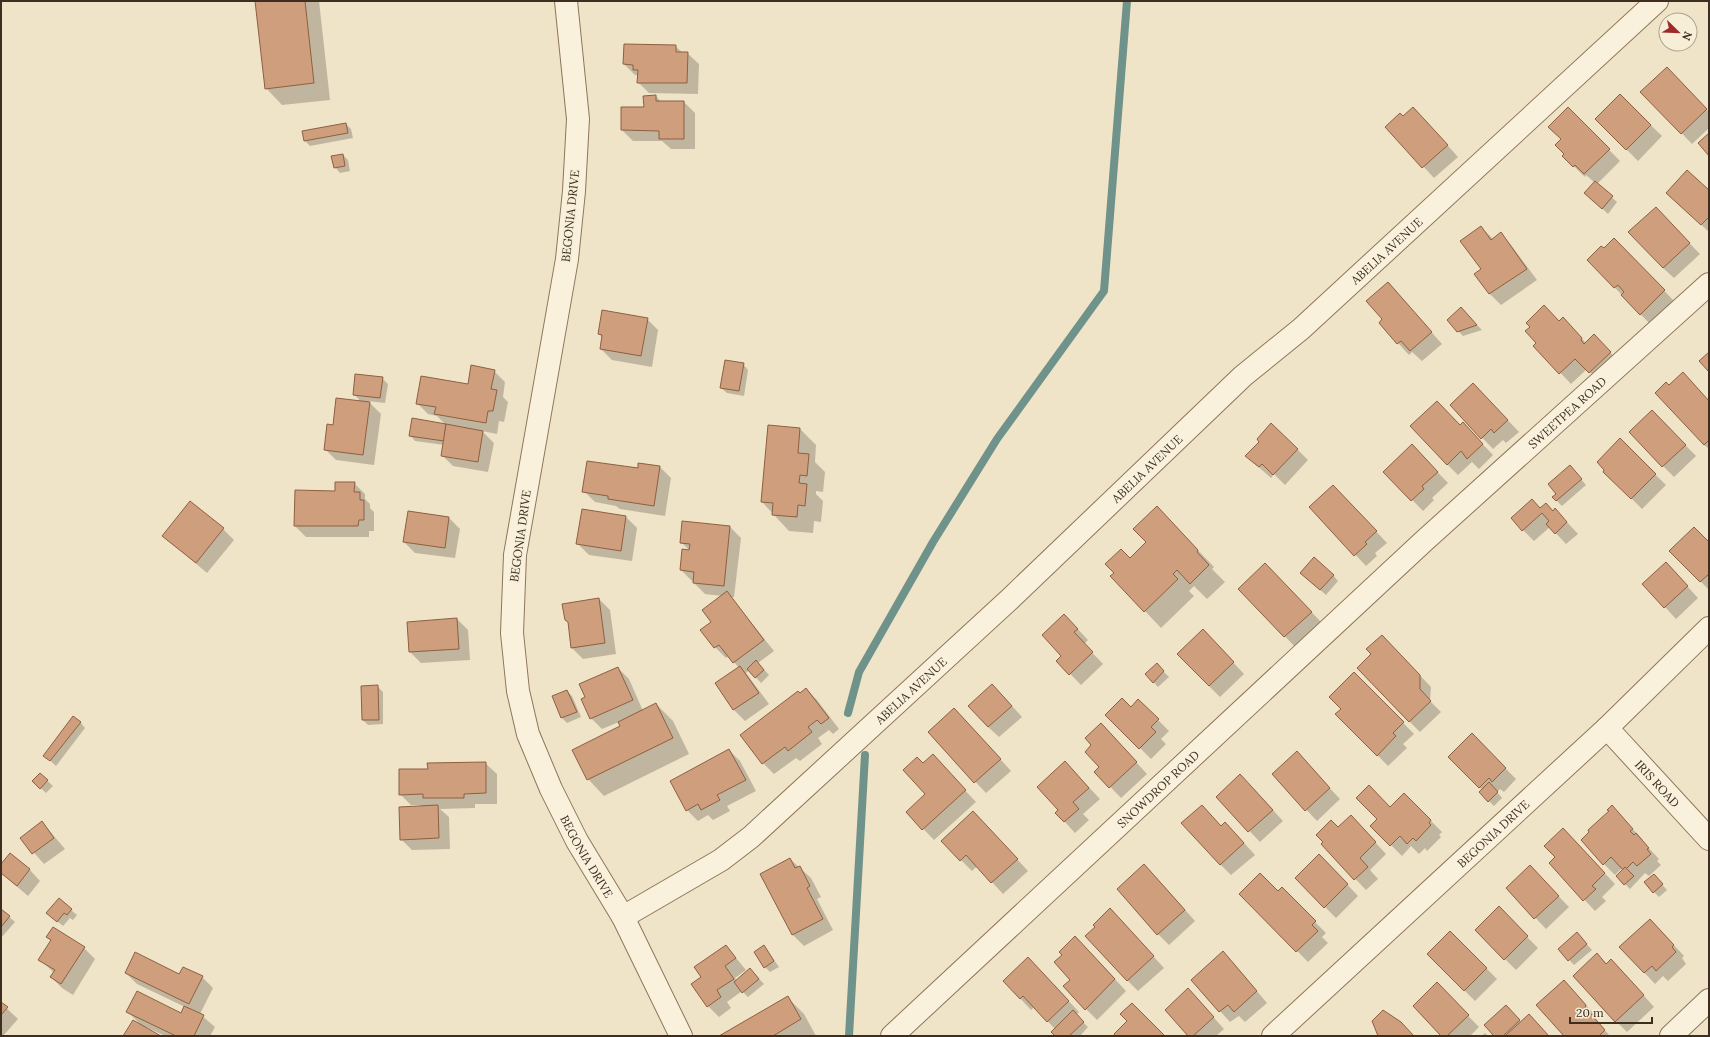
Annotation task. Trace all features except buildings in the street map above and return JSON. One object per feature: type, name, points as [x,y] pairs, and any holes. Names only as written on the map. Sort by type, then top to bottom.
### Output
[{"type":"street","name":"BEGONIA DRIVE","points":[[566,1],[578,119],[574,191],[567,259],[515,555],[512,633],[518,691],[528,734],[551,789],[577,841],[623,917],[681,1036]]},
{"type":"street","name":"ABELIA AVENUE","points":[[623,917],[720,860],[751,837],[1011,598],[1243,376],[1302,329],[1657,1]]},
{"type":"street","name":"SWEETPEA ROAD","points":[[1424,541],[1709,284]]},
{"type":"street","name":"SNOWDROP ROAD","points":[[892,1036],[1424,541]]},
{"type":"street","name":"BEGONIA DRIVE","points":[[1273,1036],[1607,728],[1709,628]]},
{"type":"street","name":"IRIS ROAD","points":[[1607,728],[1709,839]]},
{"type":"street","points":[[1671,1036],[1709,1000]]},
{"type":"waterway","points":[[848,713],[859,672],[933,542],[997,439],[1104,291],[1127,1]]},
{"type":"waterway","points":[[849,1036],[865,755]]}]
